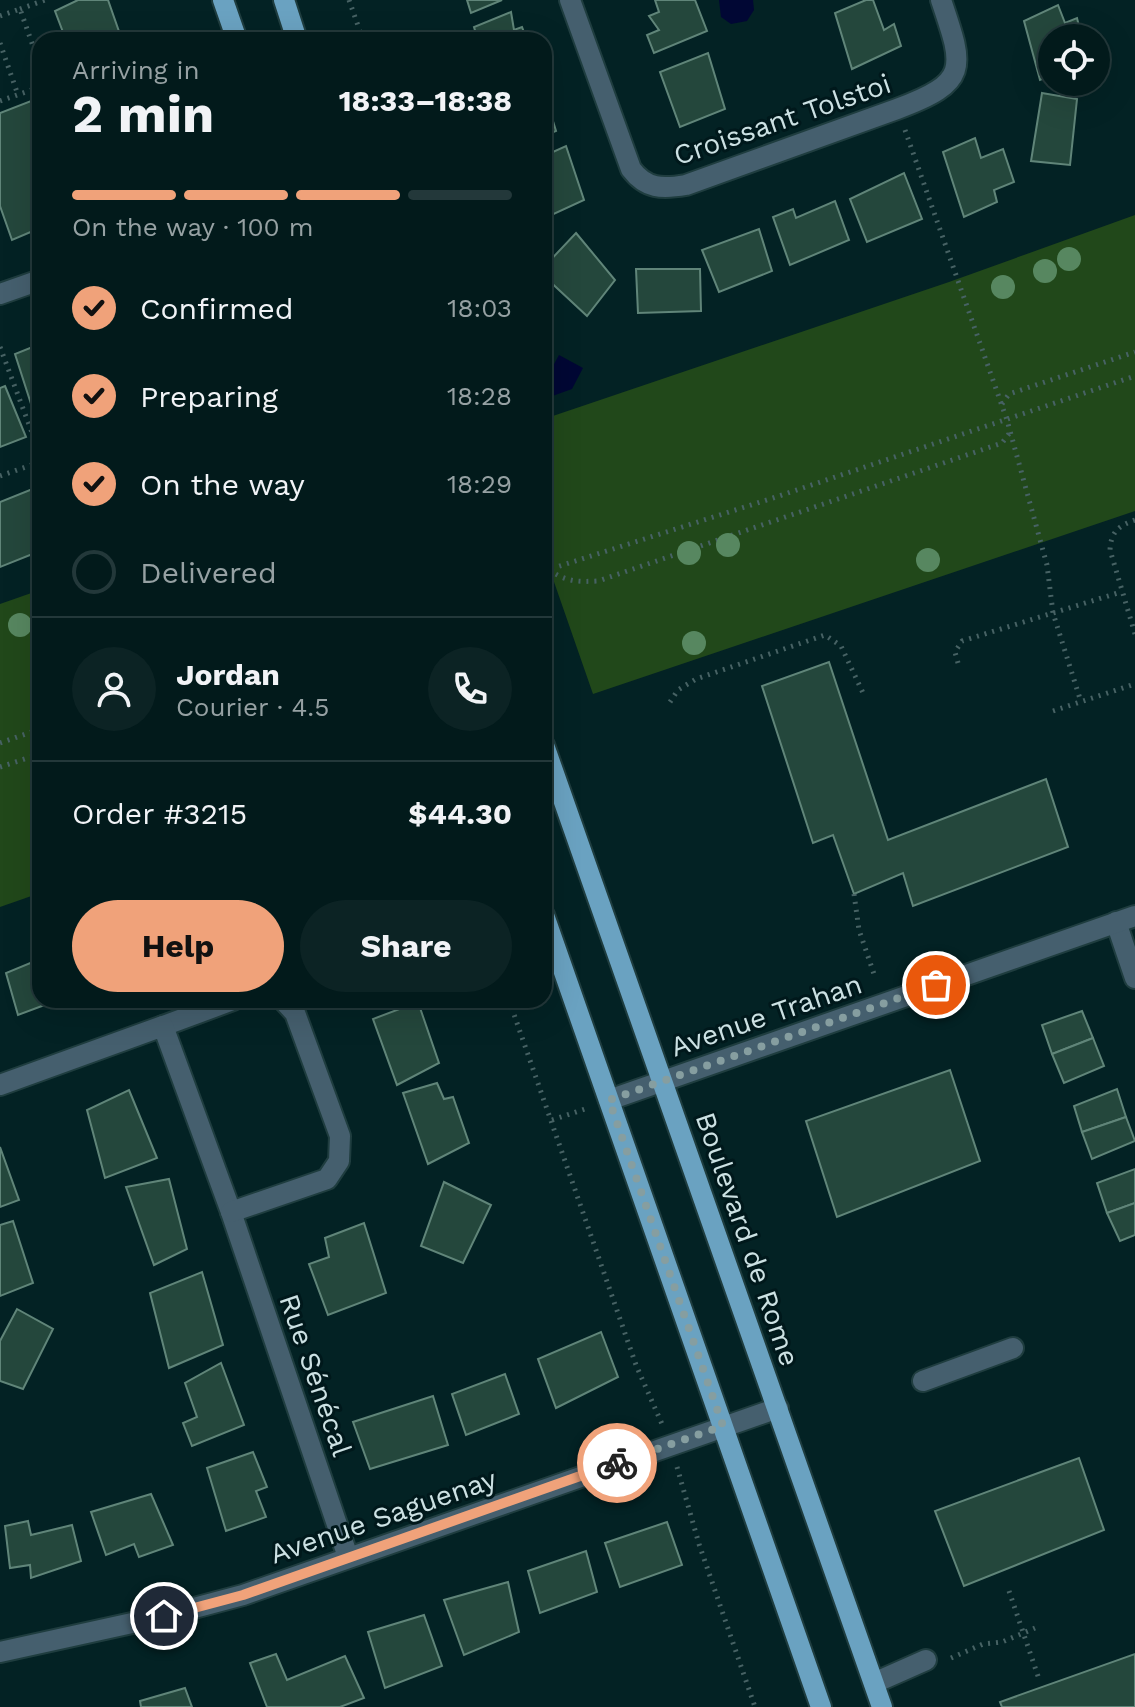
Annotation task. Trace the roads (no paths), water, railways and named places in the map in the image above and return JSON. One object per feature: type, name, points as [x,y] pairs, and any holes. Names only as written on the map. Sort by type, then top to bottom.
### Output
[{"type":"main road","points":[[223,0],[234,32]]},
{"type":"main road","points":[[284,0],[294,32]]},
{"type":"main road","name":"Boulevard de Rome","points":[[552,768],[882,1707]]},
{"type":"main road","points":[[552,938],[821,1707]]},
{"type":"street","name":"Croissant Tolstoi","points":[[570,0],[631,169],[639,180],[652,188],[671,188],[930,97],[943,88],[952,79],[958,52],[941,0]]},
{"type":"street","points":[[0,294],[32,283]]},
{"type":"street","points":[[1125,919],[1135,978]]},
{"type":"street","name":"Avenue Trahan","points":[[609,1100],[1125,919]]},
{"type":"street","points":[[0,1085],[211,1008]]},
{"type":"street","points":[[231,1212],[327,1179],[339,1161],[340,1136],[295,1013],[290,1008]]},
{"type":"street","name":"Rue Sénécal","points":[[163,1026],[231,1212],[348,1557]]},
{"type":"street","points":[[923,1381],[1013,1348]]},
{"type":"street","name":"Avenue Saguenay","points":[[0,1652],[230,1598],[778,1408]]},
{"type":"street","points":[[874,1683],[926,1660]]},
{"type":"water","points":[[719,0],[753,0],[754,10],[747,21],[731,24],[721,17]]},
{"type":"water","points":[[559,355],[583,368],[572,389],[552,396],[552,366]]}]
